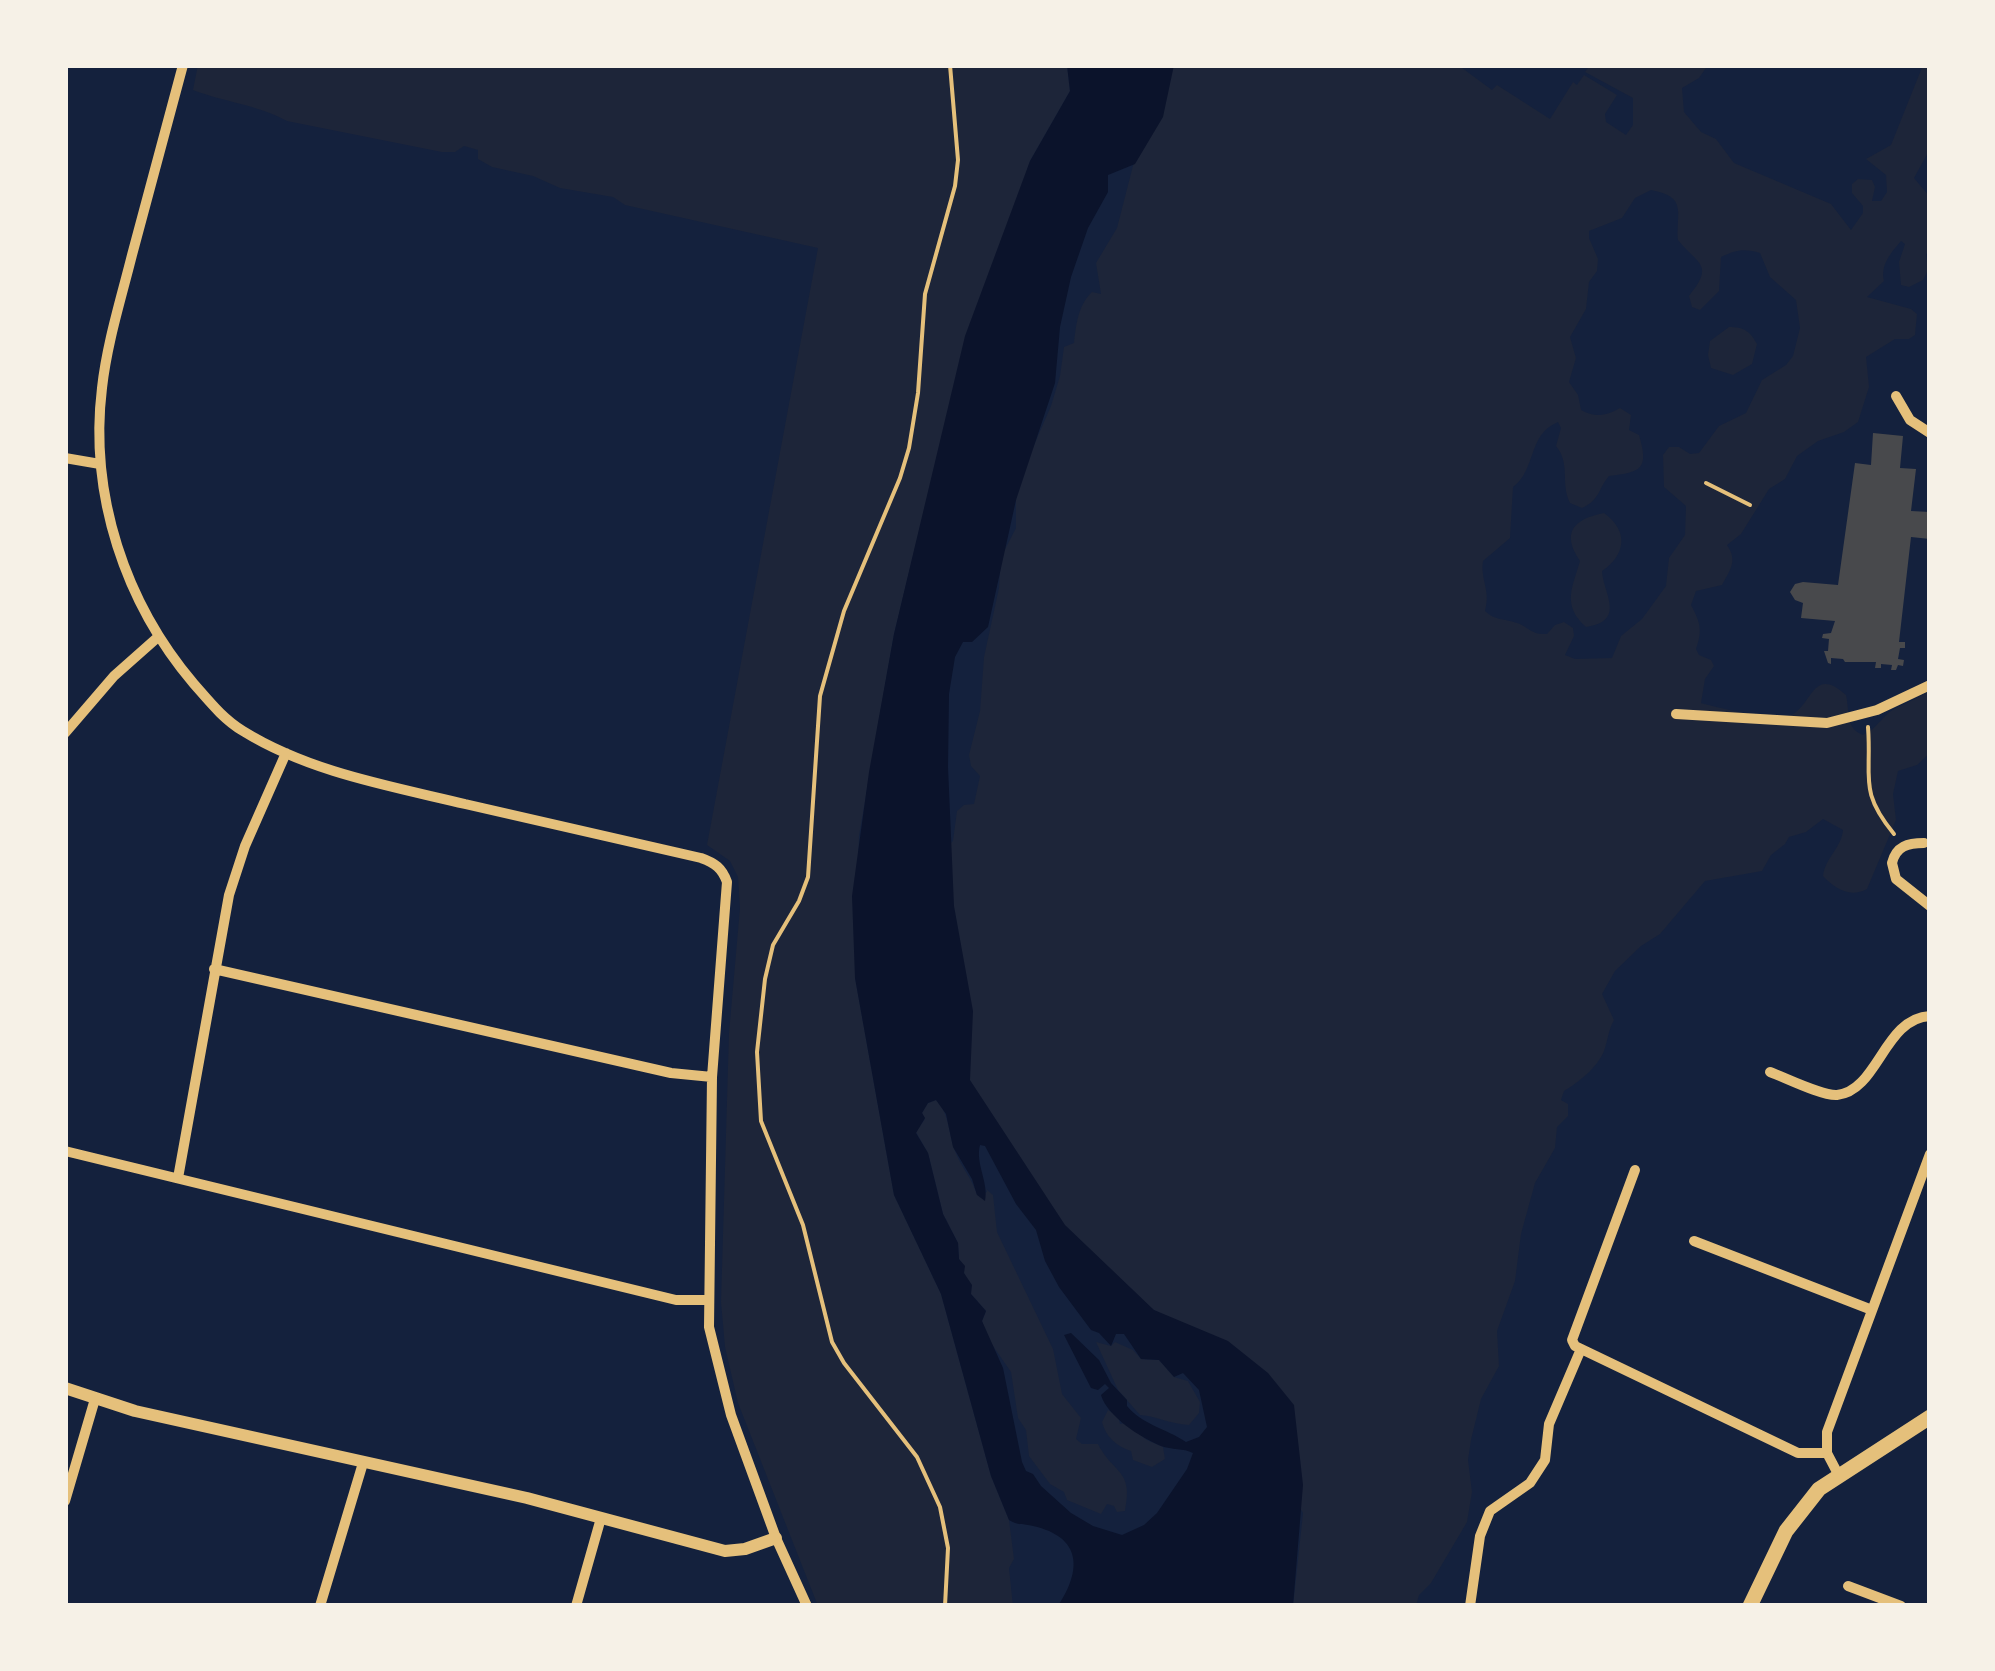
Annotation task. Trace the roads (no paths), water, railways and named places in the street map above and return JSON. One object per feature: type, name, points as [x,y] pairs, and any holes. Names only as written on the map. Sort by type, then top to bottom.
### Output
[{"type":"main road","points":[[1750,1606],[1786,1530],[1819,1489],[1930,1417]]},
{"type":"street","points":[[184,65],[111,338],[101,393],[100,464],[122,560],[137,599],[158,637],[221,714],[239,729],[286,752],[372,783],[702,858],[717,865],[727,882],[712,1077],[709,1327],[721,1382],[776,1538],[807,1606]]},
{"type":"street","points":[[1896,396],[1910,420],[1930,432]]},
{"type":"street","points":[[65,458],[100,464]]},
{"type":"street","points":[[65,733],[114,676],[158,637]]},
{"type":"street","points":[[1676,714],[1827,723],[1877,710],[1930,685]]},
{"type":"street","points":[[178,1178],[229,895],[245,846],[286,752]]},
{"type":"street","points":[[1924,843],[1900,848],[1892,863],[1896,879],[1930,906]]},
{"type":"street","points":[[214,969],[671,1073],[712,1077]]},
{"type":"street","points":[[1770,1072],[1835,1096],[1855,1089],[1907,1022],[1930,1016]]},
{"type":"street","points":[[65,1152],[676,1300],[708,1300]]},
{"type":"street","points":[[1838,1474],[1827,1453],[1827,1432],[1930,1154]]},
{"type":"street","points":[[1635,1170],[1572,1340],[1578,1348],[1798,1453],[1827,1453]]},
{"type":"street","points":[[1694,1241],[1872,1310]]},
{"type":"street","points":[[1470,1606],[1480,1536],[1490,1510],[1530,1483],[1545,1460],[1548,1424],[1578,1348]]},
{"type":"street","points":[[65,1388],[95,1399],[725,1550],[745,1550],[776,1538]]},
{"type":"street","points":[[65,1501],[95,1399]]},
{"type":"street","points":[[320,1606],[364,1463]]},
{"type":"street","points":[[576,1606],[601,1518]]},
{"type":"street","points":[[1848,1586],[1901,1606]]}]
